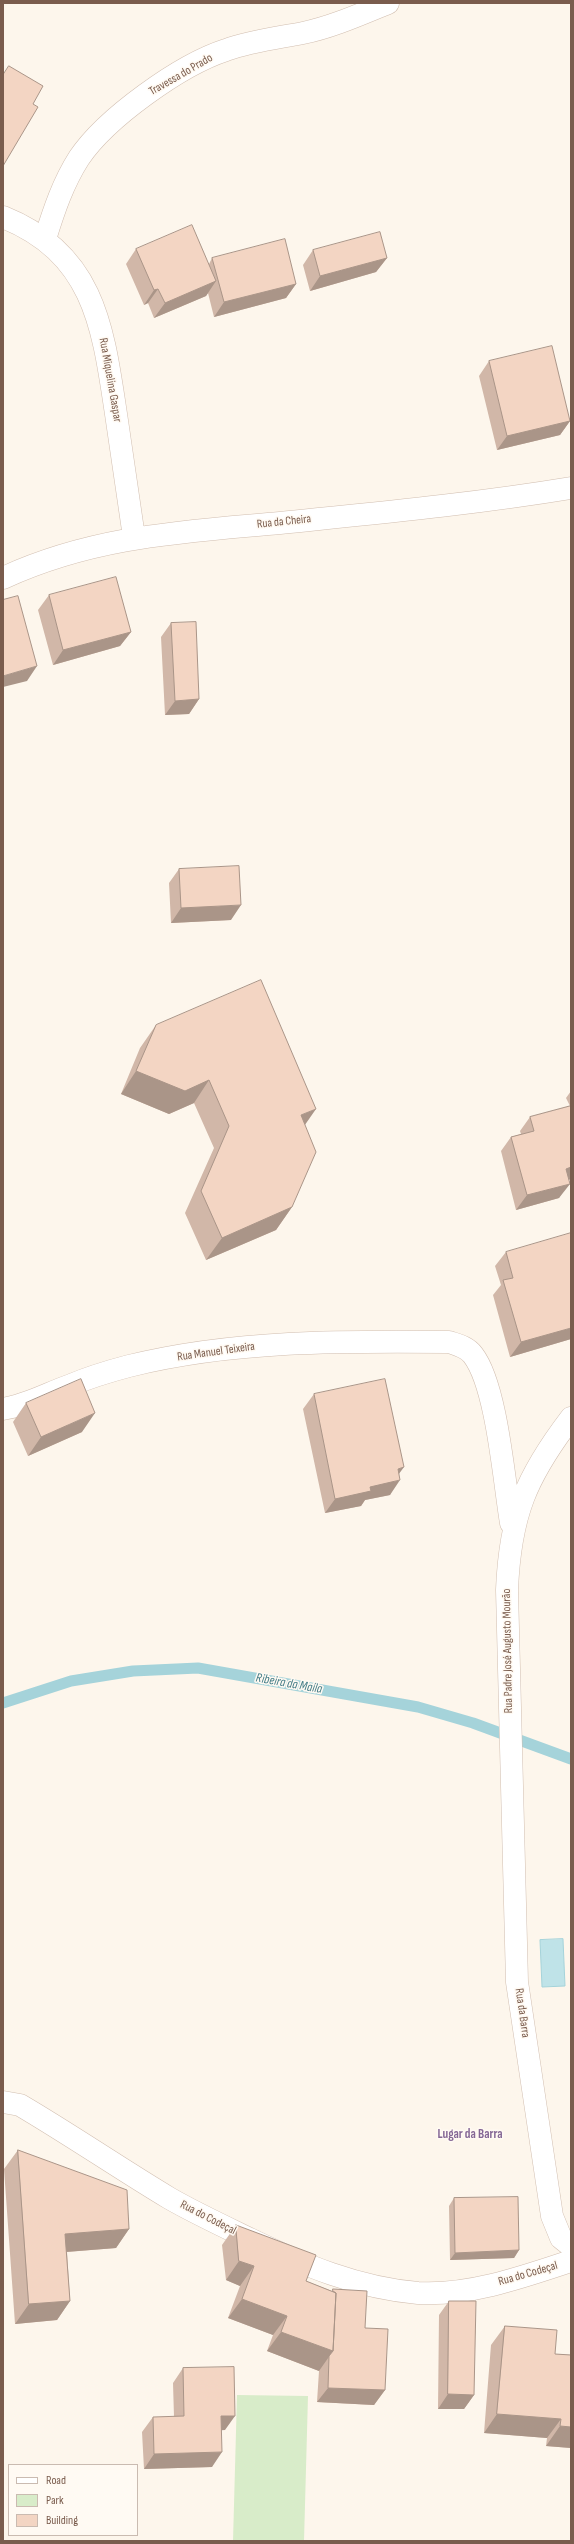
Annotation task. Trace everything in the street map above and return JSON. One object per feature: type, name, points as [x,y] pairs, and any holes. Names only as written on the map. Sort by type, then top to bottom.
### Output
[{"type":"street","name":"Travessa do Prado","points":[[45,239],[55,206],[79,158],[97,136],[148,94],[176,75],[225,50],[255,41],[303,33],[356,16],[388,3]]},
{"type":"street","name":"Rua Miquelina Gaspar","points":[[3,217],[45,239],[66,260],[83,284],[106,343],[134,537]]},
{"type":"street","name":"Rua da Cheira","points":[[3,578],[56,557],[134,537],[481,503],[571,488]]},
{"type":"street","name":"Rua Manuel Teixeira","points":[[3,1409],[39,1400],[70,1385],[105,1373],[176,1357],[289,1343],[437,1342]]},
{"type":"street","name":"Rua Padre José Augusto Mourão","points":[[437,1342],[462,1346],[472,1353],[485,1377],[493,1410],[513,1532]]},
{"type":"street","name":"Rua Padre José Augusto Mourão","points":[[512,1771],[509,1715],[507,1590],[513,1532],[520,1501],[533,1472],[571,1418]]},
{"type":"street","name":"Rua da Barra","points":[[512,1771],[518,1982],[552,2216],[561,2238],[571,2246]]},
{"type":"street","name":"Rua do Codeçal","points":[[3,2102],[20,2105],[170,2199],[312,2268],[346,2279],[418,2293],[451,2292],[508,2280],[571,2261]]},
{"type":"green space","points":[[237,2395],[308,2396],[304,2541],[233,2541]]},
{"type":"water","points":[[563,1939],[565,1986],[542,1987],[540,1940]]},
{"type":"building","points":[[9,66],[43,86],[33,104],[38,107],[3,166],[3,75]]},
{"type":"building","points":[[192,225],[216,281],[165,303],[158,289],[154,290],[136,249]]},
{"type":"building","points":[[380,232],[387,258],[320,276],[313,250]]},
{"type":"building","points":[[285,239],[296,284],[224,302],[212,258]]},
{"type":"building","points":[[552,346],[570,421],[507,436],[489,361]]},
{"type":"building","points":[[116,577],[131,632],[63,650],[49,595]]},
{"type":"building","points":[[18,596],[37,666],[3,676],[3,600]]},
{"type":"building","points":[[196,622],[199,699],[175,701],[171,623]]},
{"type":"building","points":[[239,866],[241,905],[181,908],[179,869]]},
{"type":"building","points":[[261,980],[316,1109],[301,1115],[316,1152],[292,1207],[222,1238],[201,1191],[229,1126],[209,1080],[185,1091],[136,1071],[156,1025]]},
{"type":"building","points":[[571,1106],[571,1167],[566,1169],[570,1184],[527,1195],[511,1137],[534,1131],[530,1117]]},
{"type":"building","points":[[571,1233],[571,1328],[521,1342],[503,1280],[513,1278],[506,1252]]},
{"type":"building","points":[[81,1379],[95,1413],[41,1437],[26,1403]]},
{"type":"building","points":[[385,1379],[404,1467],[398,1469],[400,1480],[370,1487],[371,1491],[335,1499],[314,1394]]},
{"type":"building","points":[[18,2150],[127,2190],[129,2229],[65,2234],[70,2301],[29,2304]]},
{"type":"building","points":[[518,2197],[519,2250],[455,2253],[454,2198]]},
{"type":"building","points":[[236,2225],[316,2255],[306,2281],[336,2293],[333,2351],[281,2332],[287,2316],[242,2299],[254,2266],[239,2261]]},
{"type":"building","points":[[333,2289],[367,2291],[365,2328],[388,2329],[385,2390],[328,2388],[329,2356],[333,2351],[336,2293]]},
{"type":"building","points":[[449,2301],[476,2301],[474,2395],[448,2394]]},
{"type":"building","points":[[505,2326],[557,2330],[555,2354],[571,2355],[571,2427],[560,2426],[561,2419],[497,2414]]},
{"type":"building","points":[[234,2367],[235,2416],[221,2416],[222,2452],[154,2454],[153,2417],[184,2416],[183,2368]]},
{"type":"waterway","name":"Ribeira da Maíla","points":[[3,1703],[71,1681],[133,1671],[198,1668],[418,1707],[473,1723],[571,1759]]},
{"type":"district","name":"Lugar da Barra","points":[[470,2135]]}]
